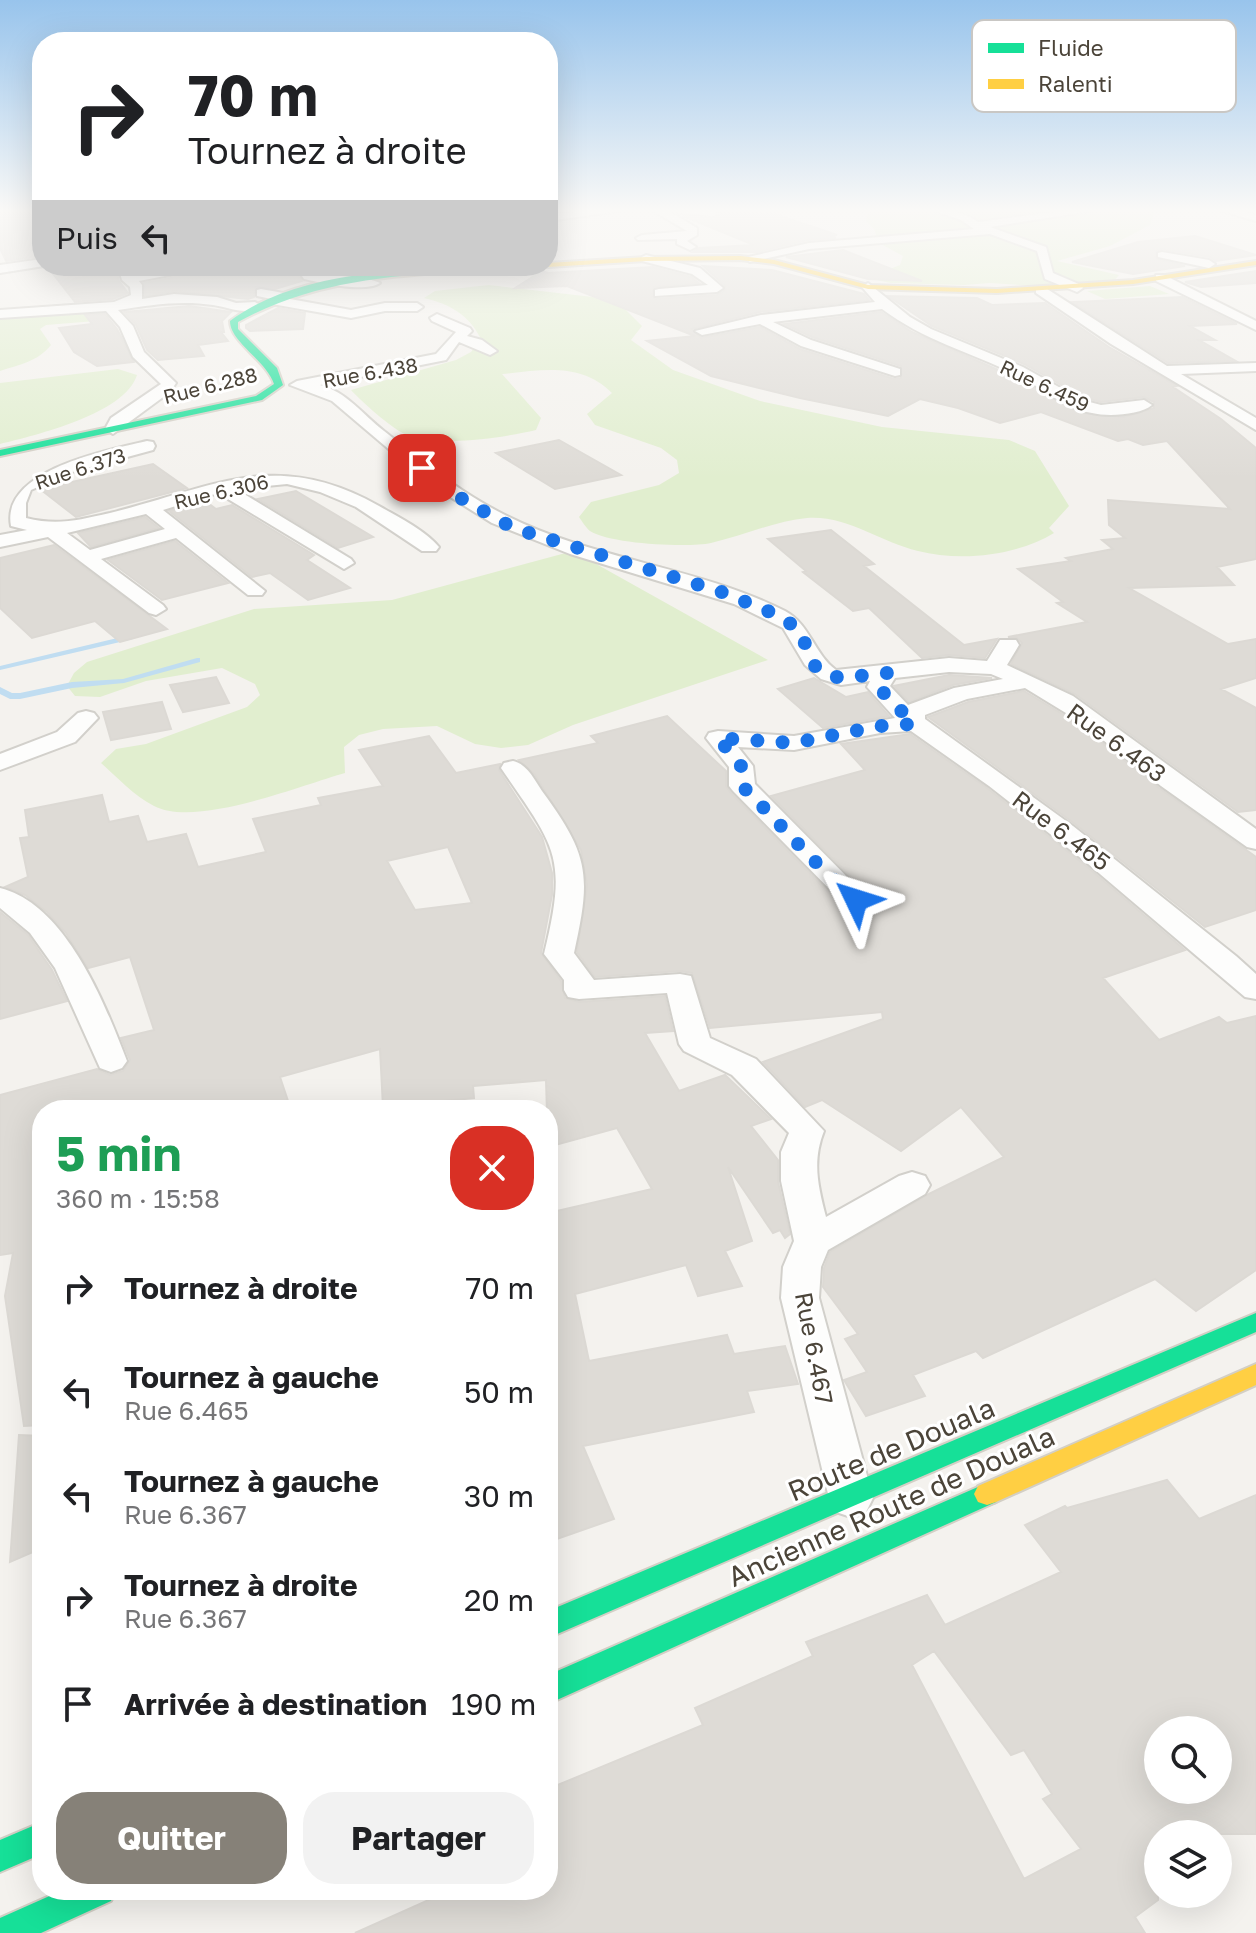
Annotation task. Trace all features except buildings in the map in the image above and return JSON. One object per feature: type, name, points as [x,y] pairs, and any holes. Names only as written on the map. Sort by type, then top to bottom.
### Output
[{"type":"street","points":[[109,307],[131,299]]},
{"type":"street","points":[[0,312],[109,307],[158,299]]},
{"type":"street","points":[[166,299],[217,301],[235,307],[260,299]]},
{"type":"street","points":[[281,299],[277,301],[351,314],[385,307],[417,307]]},
{"type":"street","name":"Rue 6.459","points":[[877,299],[925,334],[962,344],[1101,410],[1144,405]]},
{"type":"street","points":[[1052,299],[1109,342],[1165,370],[1256,425]]},
{"type":"street","points":[[1202,299],[1256,326]]},
{"type":"street","points":[[194,300],[192,302],[207,307]]},
{"type":"street","name":"Rue 6.288","points":[[0,453],[237,404],[288,385],[234,330],[234,321],[257,300]]},
{"type":"street","points":[[702,331],[761,319],[882,305]]},
{"type":"street","points":[[109,307],[126,326],[138,354],[169,383],[165,389],[117,421],[113,429]]},
{"type":"street","points":[[437,318],[465,331],[459,338],[490,351]]},
{"type":"street","points":[[761,319],[768,326],[798,339],[895,372]]},
{"type":"street","name":"Rue 6.438","points":[[288,385],[437,359],[443,356],[452,341],[459,338]]},
{"type":"street","points":[[1165,370],[1256,367]]},
{"type":"street","name":"Rue 6.463","points":[[288,385],[336,396],[367,425],[459,497],[513,528],[719,591],[780,616],[799,630],[816,668],[828,675],[841,678],[949,665],[994,668],[1027,681],[1097,724],[1186,793],[1256,841]]},
{"type":"street","name":"Rue 6.373","points":[[147,446],[49,475],[25,486],[20,492],[18,522],[51,530],[156,609]]},
{"type":"street","name":"Rue 6.306","points":[[0,541],[273,479],[309,483],[369,504],[429,547]]},
{"type":"street","points":[[224,489],[344,563]]},
{"type":"street","points":[[149,508],[255,591]]},
{"type":"street","points":[[85,557],[176,532]]},
{"type":"street","points":[[994,668],[1008,645]]},
{"type":"street","name":"Rue 6.465","points":[[887,673],[878,687],[914,724],[985,771],[1085,846],[1256,990]]},
{"type":"street","points":[[856,900],[829,877],[786,828],[742,786],[741,766],[718,738],[794,743],[880,726],[914,724],[913,711],[962,693],[1027,681]]},
{"type":"street","points":[[0,763],[66,737],[86,718]]},
{"type":"street","points":[[513,768],[538,802],[570,861],[570,901],[559,954],[579,979],[579,990],[680,983],[695,1044],[744,1067],[807,1131],[798,1152],[799,1181],[813,1241],[912,1185]]},
{"type":"street","points":[[0,896],[19,906],[41,925],[81,989],[111,1061]]},
{"type":"street","name":"Rue 6.467","points":[[813,1241],[802,1267],[800,1298],[851,1498]]},
{"type":"street","name":"Route de Douala","points":[[558,1621],[851,1498],[1256,1322]]},
{"type":"street","name":"Ancienne Route de Douala","points":[[558,1686],[1256,1374]]},
{"type":"street","points":[[0,1856],[32,1842]]},
{"type":"street","points":[[4,1933],[78,1900]]},
{"type":"green space","points":[[428,299],[610,299],[642,326],[631,340],[673,370],[760,401],[882,427],[1009,440],[1035,451],[1069,506],[1049,528],[1054,533],[1023,547],[988,555],[952,556],[918,551],[850,525],[822,518],[783,522],[700,544],[649,544],[600,535],[589,530],[579,517],[591,502],[659,485],[679,473],[677,460],[661,448],[595,425],[587,414],[612,393],[588,376],[561,370],[502,374],[541,418],[536,430],[452,441],[419,438],[399,431],[351,390],[456,360],[471,352],[481,339],[465,317]]},
{"type":"green space","points":[[91,311],[111,315],[108,320],[46,325],[40,329],[51,345],[46,351],[28,362],[0,371],[0,317]]},
{"type":"green space","points":[[118,369],[137,375],[129,389],[116,401],[78,421],[0,444],[0,383]]},
{"type":"green space","points":[[573,551],[768,660],[573,725],[528,745],[501,748],[475,744],[437,726],[383,729],[359,735],[344,747],[345,773],[248,803],[195,812],[154,806],[101,763],[116,749],[146,744],[247,707],[260,695],[255,684],[222,668],[146,681],[100,697],[75,696],[67,686],[74,673],[87,662],[254,609],[392,600]]},
{"type":"waterway","points":[[0,668],[130,637]]},
{"type":"waterway","points":[[0,690],[10,696],[20,696],[72,685],[124,681],[197,660]]},
{"type":"traffic: fast","points":[[0,453],[259,398],[279,385],[274,370],[234,330],[234,321],[276,299]]},
{"type":"traffic: fast","points":[[558,1621],[1256,1322]]},
{"type":"traffic: fast","points":[[558,1686],[987,1494]]},
{"type":"traffic: fast","points":[[0,1856],[32,1842]]},
{"type":"traffic: fast","points":[[4,1933],[78,1900]]},
{"type":"traffic: slow","points":[[987,1494],[1256,1374]]},
{"type":"route","points":[[422,468],[459,497],[513,528],[719,591],[780,616],[799,630],[816,668],[828,675],[841,678],[887,673],[878,687],[914,724],[880,726],[794,743],[718,738],[741,766],[742,786],[786,828],[829,877],[856,900]]}]
